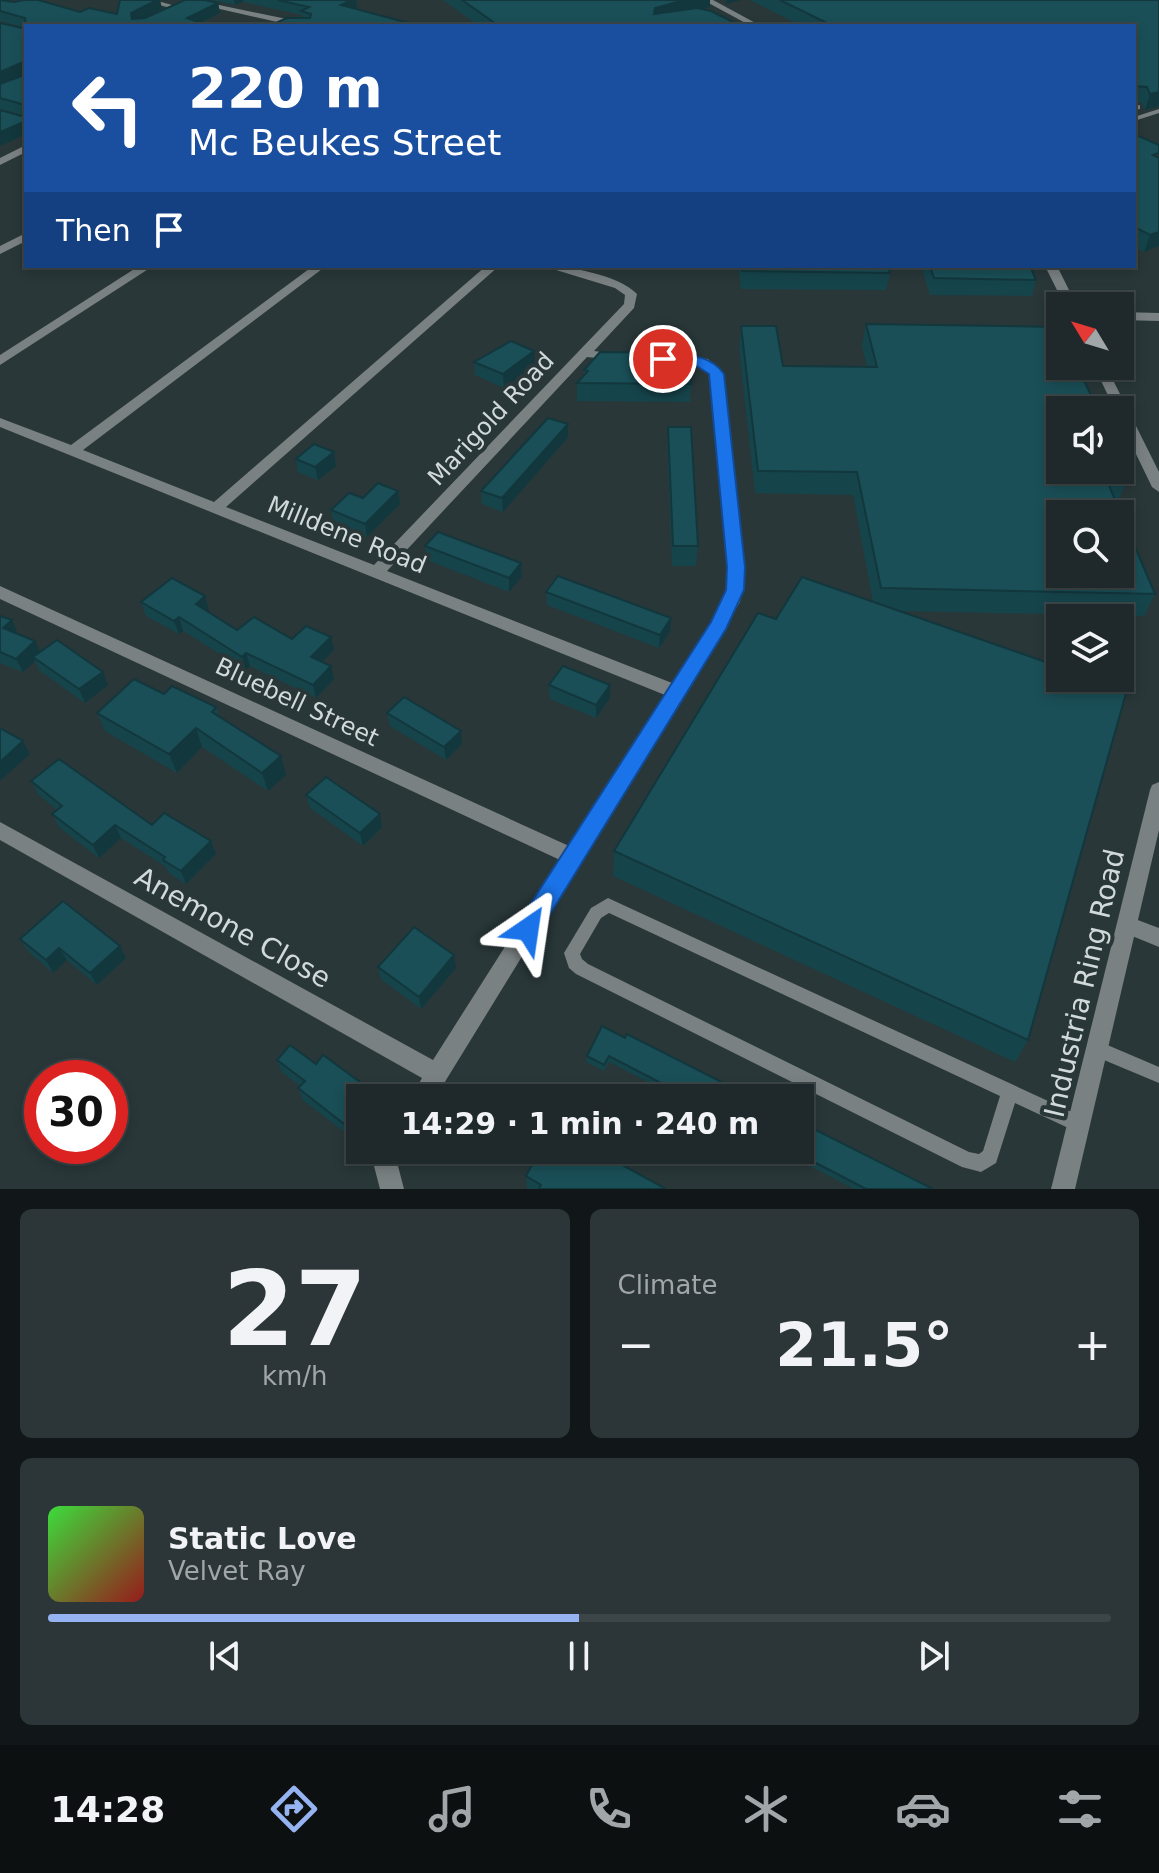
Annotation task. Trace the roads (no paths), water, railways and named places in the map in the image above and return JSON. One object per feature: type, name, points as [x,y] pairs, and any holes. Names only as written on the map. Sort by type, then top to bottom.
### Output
[{"type":"street","points":[[143,0],[179,8]]},
{"type":"street","points":[[707,0],[753,24]]},
{"type":"street","points":[[165,14],[194,1],[296,24]]},
{"type":"street","points":[[268,24],[277,20]]},
{"type":"street","points":[[0,162],[24,149]]},
{"type":"street","points":[[0,251],[24,237]]},
{"type":"street","points":[[0,361],[144,268]]},
{"type":"street","points":[[72,451],[317,268]]},
{"type":"street","points":[[216,508],[491,268]]},
{"type":"street","name":"Marigold Road","points":[[377,572],[630,305],[631,294],[619,285],[556,268]]},
{"type":"street","points":[[1052,268],[1064,292]]},
{"type":"street","points":[[1134,316],[1159,317]]},
{"type":"street","points":[[583,353],[636,358]]},
{"type":"street","points":[[431,1084],[732,602],[736,567],[717,374],[711,366],[698,361],[663,359]]},
{"type":"street","points":[[1107,380],[1159,487]]},
{"type":"street","name":"Milldene Road","points":[[0,422],[676,692]]},
{"type":"street","name":"Bluebell Street","points":[[0,592],[573,857]]},
{"type":"street","name":"Industria Ring Road","points":[[1063,1189],[1159,790]]},
{"type":"street","name":"Anemone Close","points":[[0,830],[437,1074]]},
{"type":"street","points":[[1127,925],[1159,938]]},
{"type":"street","points":[[386,1164],[392,1189]]},
{"type":"lane","points":[[1136,118],[1158,112]]},
{"type":"lane","points":[[1010,1092],[993,1152],[986,1161],[975,1163],[582,969],[575,963],[572,953],[596,913],[604,906],[613,905],[1079,1124]]},
{"type":"lane","points":[[1098,1049],[1159,1075]]}]
